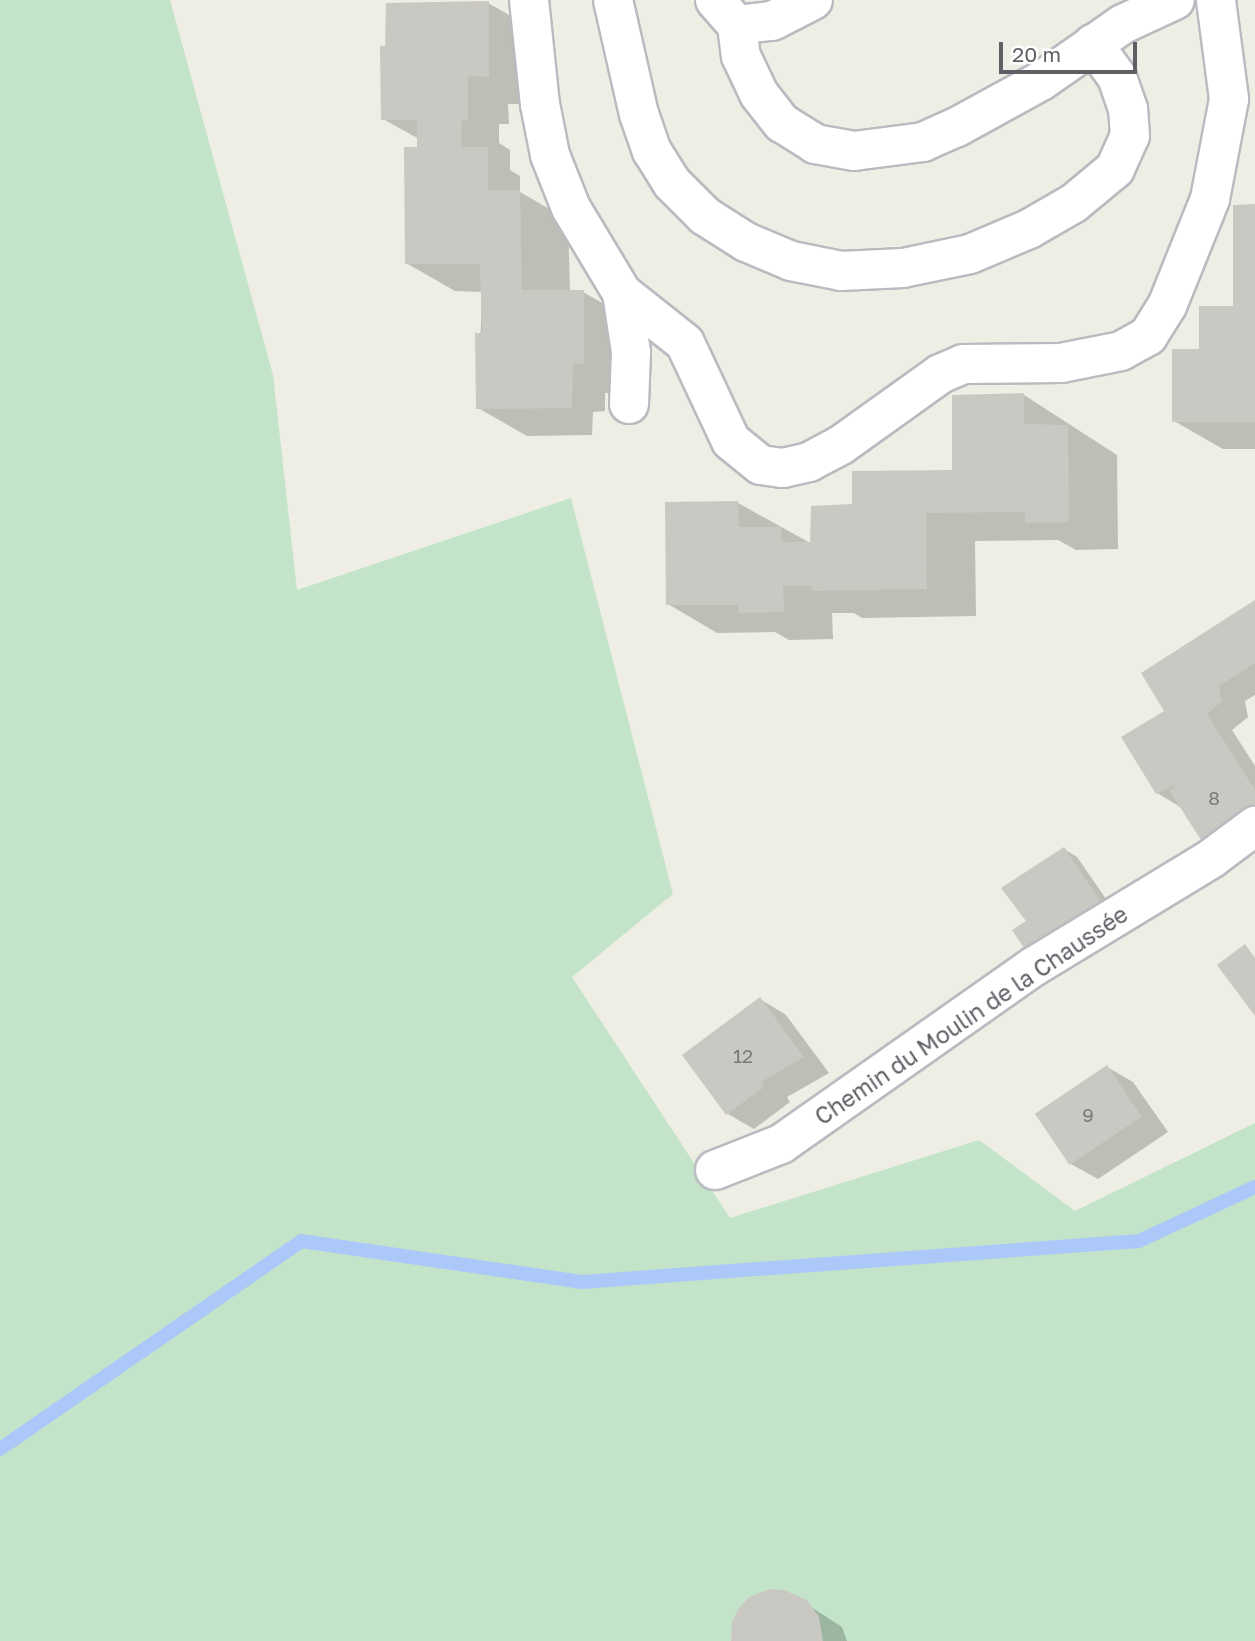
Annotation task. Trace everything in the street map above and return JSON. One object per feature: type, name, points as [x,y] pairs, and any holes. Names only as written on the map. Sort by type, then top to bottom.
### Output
[{"type":"street","points":[[529,0],[540,104],[550,155],[572,208],[622,293],[685,343],[731,441],[744,455],[772,466],[796,465],[820,457],[940,374],[963,364],[1061,362],[1121,351],[1148,336],[1167,306],[1210,199],[1229,99],[1216,0]]},
{"type":"street","points":[[613,0],[639,114],[652,151],[672,183],[705,216],[747,242],[792,261],[841,271],[903,268],[970,254],[1029,229],[1074,202],[1115,169],[1130,136],[1128,109],[1118,77],[1093,44]]},
{"type":"street","points":[[813,0],[772,21],[726,12],[741,56],[759,94],[782,123],[815,144],[854,151],[923,142],[957,127],[1041,81],[1093,44],[1154,7],[1175,0]]},
{"type":"street","points":[[622,293],[631,352],[629,404]]},
{"type":"street","name":"Chemin du Moulin de la Chaussée","points":[[715,1170],[781,1144],[1033,967],[1212,858],[1255,826]]},
{"type":"green space","points":[[0,0],[170,0],[273,375],[297,590],[571,498],[673,894],[572,977],[730,1218],[979,1140],[1075,1211],[1255,1123],[1255,1641],[0,1641]]},
{"type":"building","points":[[489,1],[489,77],[468,76],[468,121],[462,120],[461,147],[488,147],[488,190],[520,190],[522,290],[584,290],[584,364],[573,364],[572,408],[476,409],[475,333],[482,333],[480,264],[405,264],[404,147],[417,147],[417,120],[381,120],[380,46],[385,46],[386,3]]},
{"type":"building","points":[[1255,204],[1255,422],[1172,422],[1172,349],[1199,349],[1199,306],[1233,306],[1233,205]]},
{"type":"building","points":[[1024,393],[1024,424],[1068,425],[1069,522],[1025,523],[1025,512],[926,513],[927,589],[812,591],[811,586],[783,586],[784,612],[738,613],[738,605],[666,605],[665,502],[738,501],[739,527],[781,527],[782,542],[810,542],[811,506],[852,504],[852,471],[952,470],[952,395]]},
{"type":"building","points":[[1255,600],[1255,663],[1219,686],[1222,701],[1207,714],[1255,790],[1255,805],[1201,840],[1169,790],[1183,781],[1156,794],[1121,737],[1164,711],[1141,673]]},
{"type":"building","points":[[1064,847],[1103,905],[1029,955],[1012,930],[1026,921],[1001,888]]},
{"type":"building","points":[[1245,944],[1255,958],[1255,1016],[1217,965]]},
{"type":"building","points":[[760,997],[804,1057],[761,1082],[764,1087],[726,1115],[682,1055]]},
{"type":"building","points":[[1107,1065],[1142,1116],[1070,1165],[1035,1114]]},
{"type":"building","points":[[770,1589],[784,1590],[807,1600],[819,1617],[823,1641],[731,1641],[732,1621],[739,1608],[749,1597]]},
{"type":"waterway","points":[[0,1449],[301,1241],[582,1282],[1139,1241],[1255,1187]]}]
